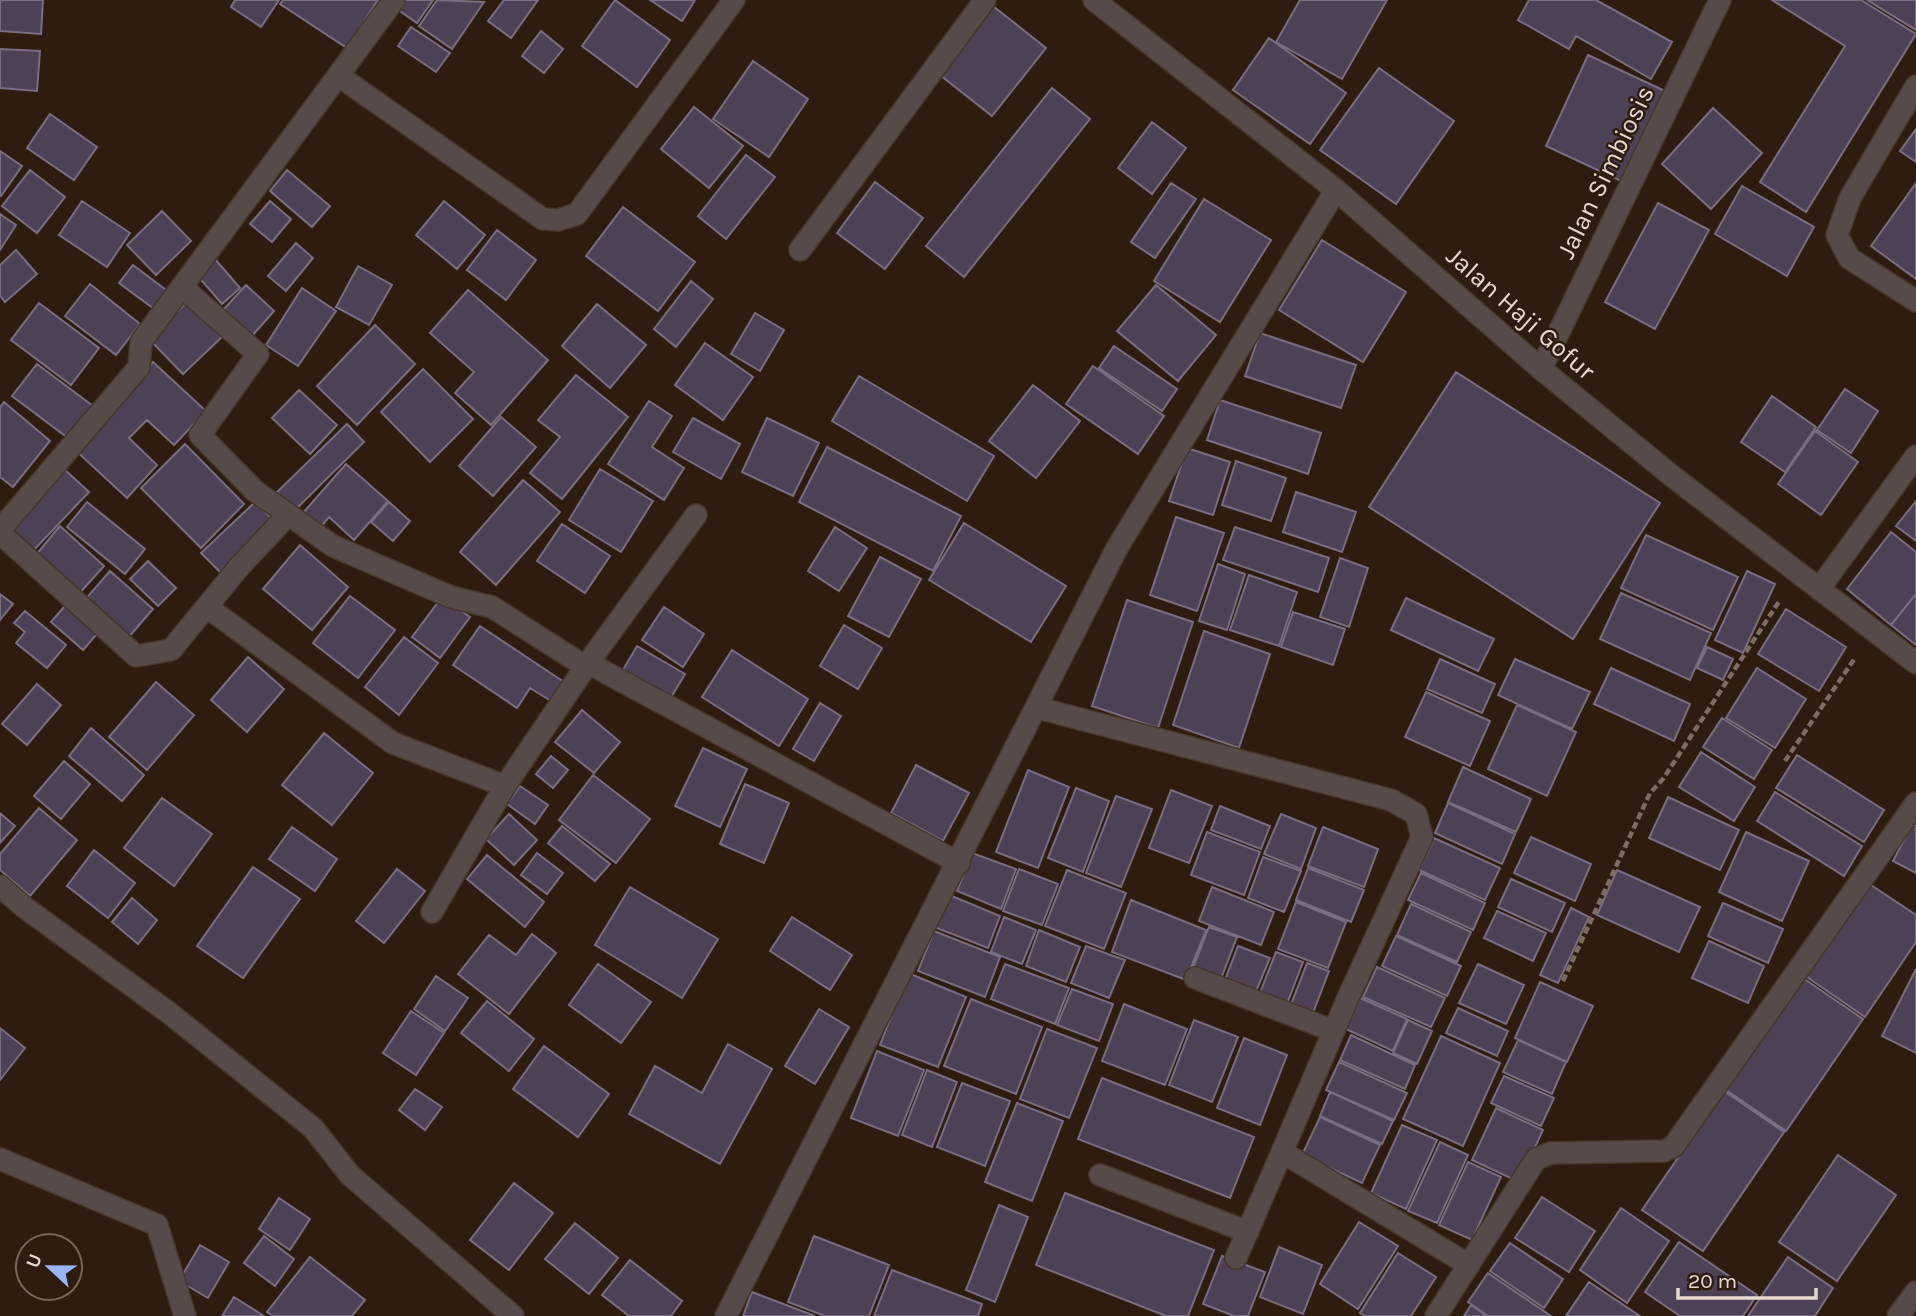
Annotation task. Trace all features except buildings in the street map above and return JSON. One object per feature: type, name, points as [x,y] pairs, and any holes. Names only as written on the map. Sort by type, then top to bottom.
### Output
[{"type":"street","points":[[287,516],[240,566],[171,650],[136,656],[0,532],[139,367],[141,342],[394,0]]},
{"type":"street","points":[[340,76],[543,219],[558,220],[577,214],[734,0]]},
{"type":"street","points":[[800,250],[985,0]]},
{"type":"street","name":"Jalan Haji Gofur","points":[[1094,0],[1336,190],[1541,369],[1916,663]]},
{"type":"street","name":"Jalan Simbiosis","points":[[1541,369],[1720,0]]},
{"type":"street","points":[[1916,86],[1850,198],[1837,234],[1849,258],[1916,301]]},
{"type":"street","points":[[726,1316],[1038,708],[1117,548],[1336,190]]},
{"type":"street","points":[[182,287],[258,354],[200,435],[255,491],[287,516],[333,546],[391,572],[451,597],[492,607],[587,665],[959,863]]},
{"type":"street","points":[[1819,589],[1916,456]]},
{"type":"street","points":[[432,912],[505,786],[587,665],[696,515]]},
{"type":"street","points":[[207,607],[393,743],[505,786]]},
{"type":"street","points":[[1038,708],[1391,800],[1416,814],[1422,837],[1236,1258]]},
{"type":"street","points":[[1436,1316],[1536,1159],[1551,1153],[1664,1151],[1673,1147],[1916,803]]},
{"type":"street","points":[[0,886],[24,907],[168,1012],[313,1128],[350,1175],[513,1316]]},
{"type":"street","points":[[1195,978],[1335,1031]]},
{"type":"street","points":[[1282,1152],[1469,1265]]},
{"type":"street","points":[[0,1159],[158,1225],[186,1316]]},
{"type":"street","points":[[1100,1175],[1248,1232]]},
{"type":"street","points":[[1898,1316],[1916,1292]]},
{"type":"path","points":[[1563,981],[1650,793],[1663,779],[1798,573]]},
{"type":"path","points":[[1785,761],[1874,631]]}]
